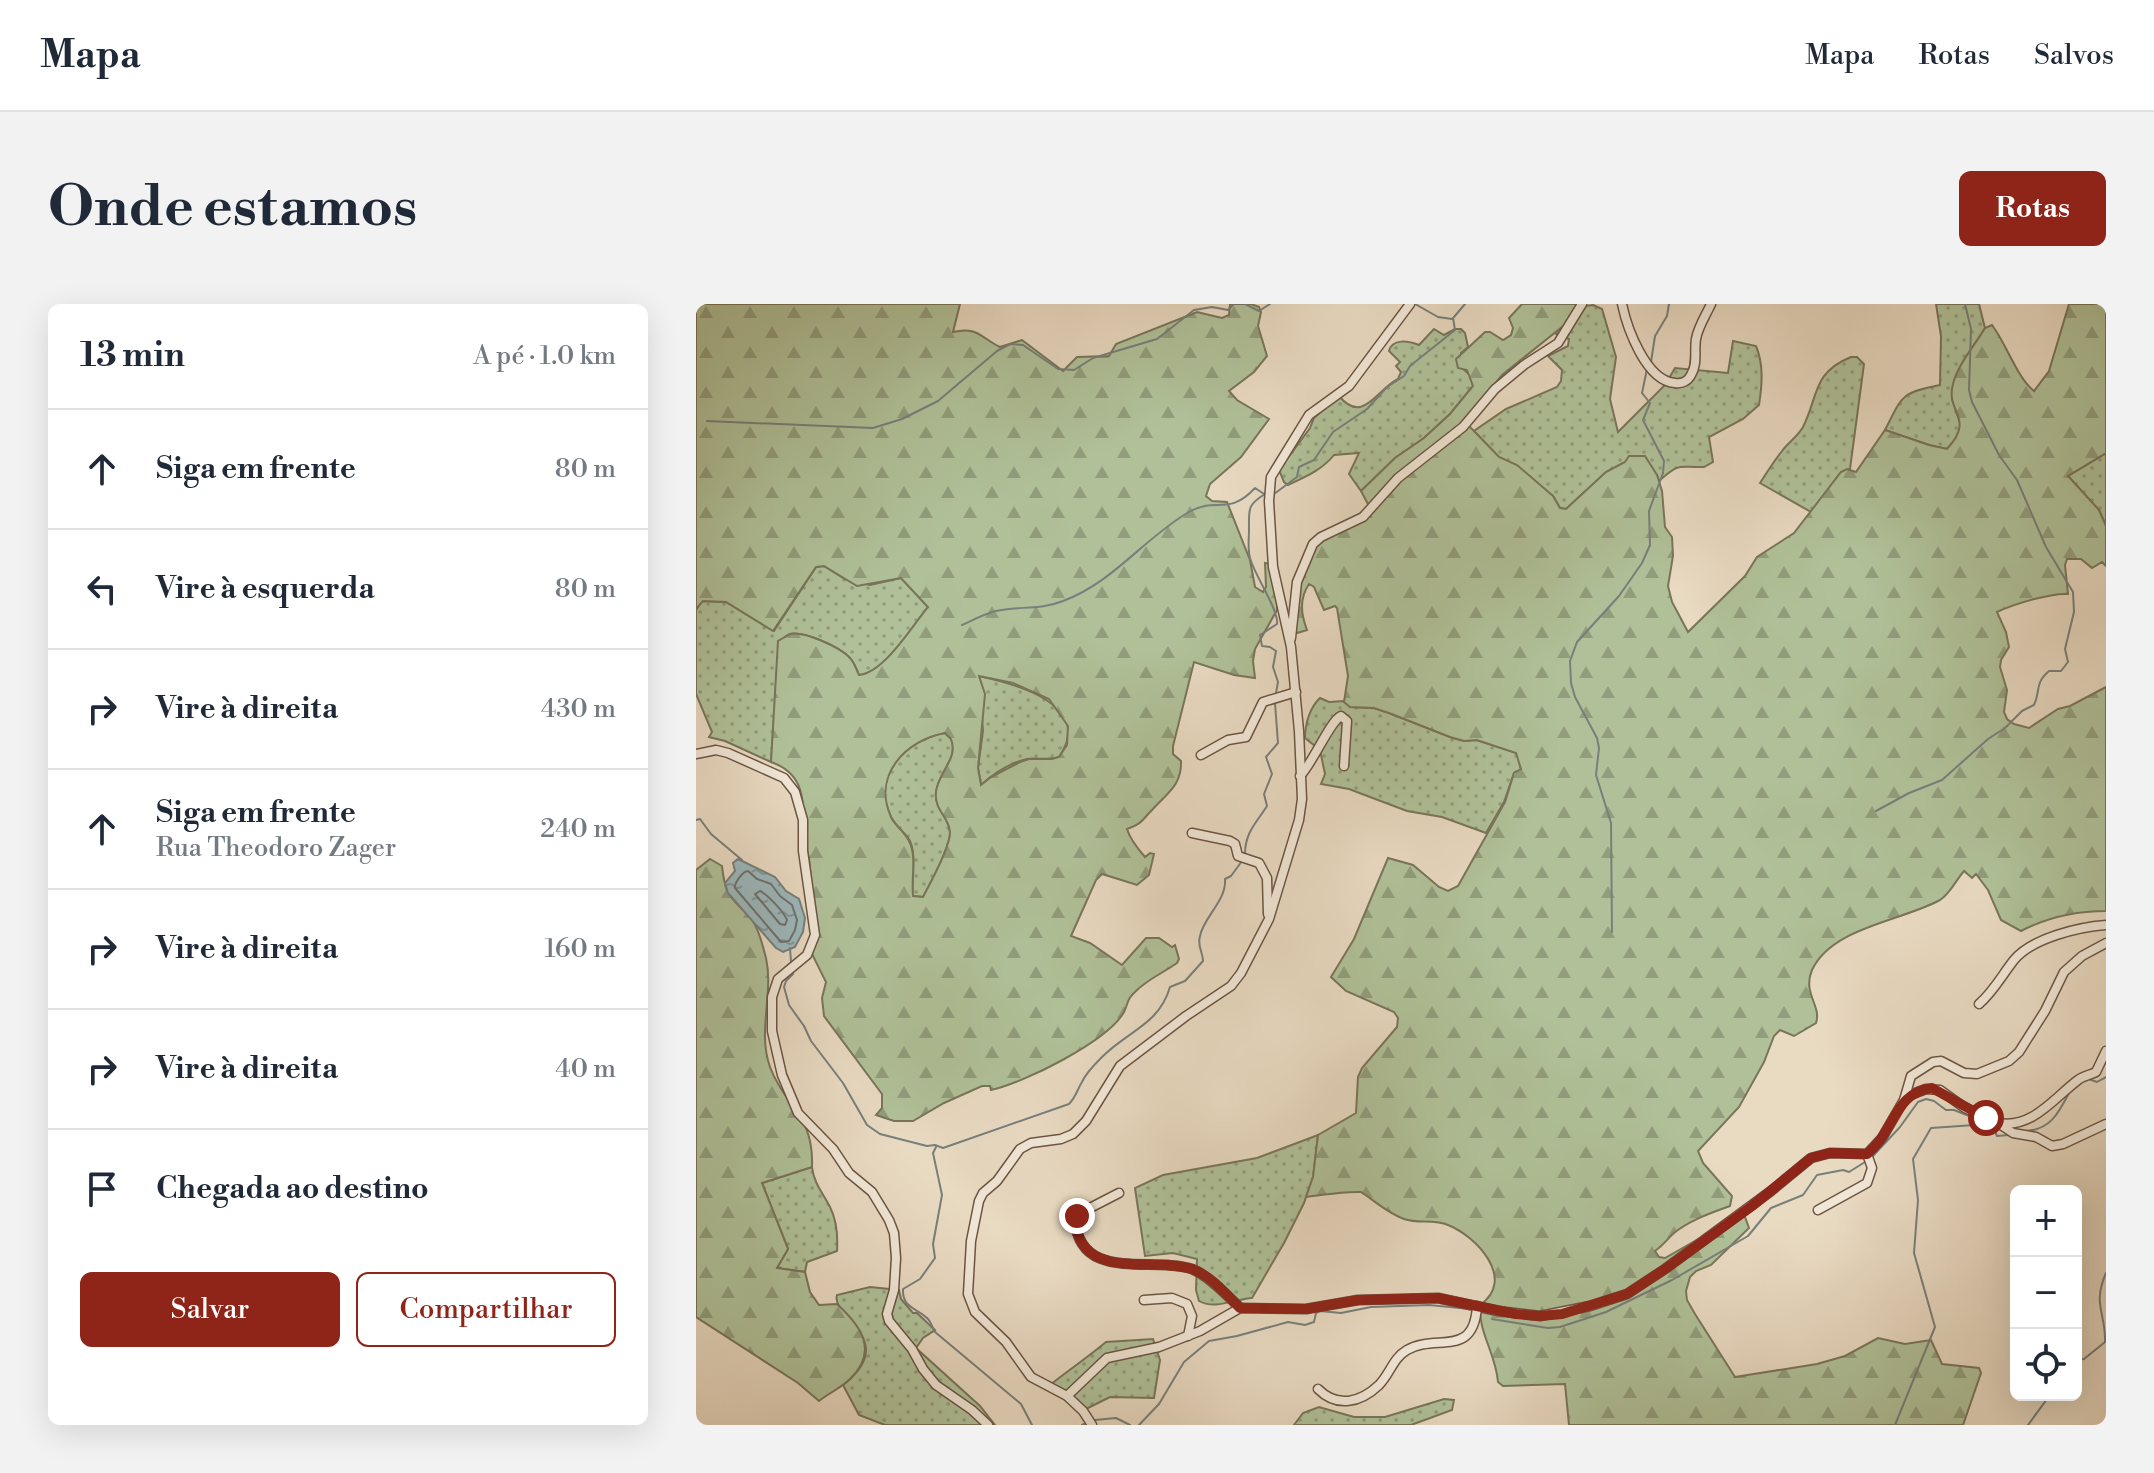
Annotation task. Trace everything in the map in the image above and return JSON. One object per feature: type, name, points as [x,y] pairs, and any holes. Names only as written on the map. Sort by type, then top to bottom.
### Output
[{"type":"street","points":[[1092,1425],[1067,1396],[1035,1380],[1012,1349],[978,1317],[968,1294],[971,1241],[979,1201],[1020,1149],[1031,1143],[1073,1134],[1086,1121],[1120,1066],[1231,986],[1269,919],[1302,809],[1291,647],[1273,567],[1271,477],[1309,415],[1349,386],[1410,304]]},
{"type":"street","points":[[1291,647],[1294,598],[1302,565],[1313,544],[1363,517],[1398,478],[1463,427],[1495,389],[1558,343],[1582,304]]},
{"type":"street","points":[[1622,304],[1645,360],[1657,375],[1676,384],[1693,374],[1696,337],[1711,304]]},
{"type":"street","points":[[1201,755],[1228,740],[1246,737],[1263,702],[1296,692]]},
{"type":"street","points":[[1300,776],[1312,762],[1334,720],[1341,716],[1347,721],[1344,766]]},
{"type":"street","points":[[696,754],[716,750],[728,753],[784,778],[795,792],[802,812],[803,851],[815,935],[807,955],[774,986],[772,1031],[782,1075],[798,1113],[833,1149],[849,1173],[872,1192],[889,1220],[894,1233],[896,1258],[894,1290],[887,1314],[889,1321],[936,1385],[988,1425]]},
{"type":"street","points":[[1192,833],[1230,841],[1235,844],[1238,856],[1259,863],[1267,878],[1269,919]]},
{"type":"street","points":[[1979,1004],[1999,983],[2015,958],[2025,950],[2067,932],[2106,925]]},
{"type":"street","points":[[1067,1396],[1094,1368],[1113,1356],[1144,1351],[1188,1336],[1240,1308],[1306,1309],[1367,1299],[1438,1298],[1540,1316],[1562,1314],[1627,1294],[1752,1206],[1811,1158],[1830,1153],[1867,1154],[1882,1138],[1904,1100],[1911,1076],[1933,1062],[1941,1061],[1964,1073],[1977,1074],[2009,1061],[2019,1052],[2045,1011],[2064,972],[2082,956],[2106,943]]},
{"type":"street","points":[[1998,1123],[2013,1124],[2034,1116],[2081,1078],[2096,1072],[2106,1051]]},
{"type":"street","points":[[1904,1100],[1915,1092],[1932,1088],[2013,1133],[2036,1137],[2056,1146],[2106,1124]]},
{"type":"street","points":[[1818,1210],[1867,1183],[1872,1168],[1867,1154]]},
{"type":"street","points":[[1119,1193],[1086,1210],[1075,1220],[1087,1252],[1102,1260],[1189,1268],[1203,1274],[1240,1308]]},
{"type":"street","points":[[1144,1300],[1172,1298],[1187,1304],[1192,1316],[1188,1336]]},
{"type":"street","points":[[1318,1389],[1335,1402],[1345,1402],[1370,1391],[1378,1386],[1407,1350],[1456,1341],[1468,1335],[1476,1318],[1477,1306]]},
{"type":"green space","points":[[696,304],[960,304],[953,332],[974,332],[1000,347],[1022,340],[1063,371],[1077,357],[1109,356],[1116,344],[1197,312],[1222,318],[1229,315],[1230,304],[1259,307],[1258,326],[1267,356],[1254,372],[1229,391],[1237,400],[1269,419],[1241,457],[1210,484],[1206,496],[1212,501],[1227,502],[1250,560],[1255,587],[1263,592],[1266,587],[1265,563],[1277,565],[1277,610],[1255,649],[1255,678],[1234,675],[1194,662],[1173,746],[1173,754],[1181,761],[1179,777],[1172,789],[1141,821],[1127,829],[1145,857],[1154,854],[1149,875],[1137,885],[1102,874],[1096,880],[1071,936],[1090,943],[1122,965],[1146,938],[1159,938],[1172,947],[1175,945],[1179,959],[1133,994],[1115,1023],[1084,1048],[1064,1059],[1006,1086],[991,1090],[990,1086],[982,1086],[913,1121],[894,1121],[876,1115],[882,1108],[882,1094],[824,1016],[822,998],[826,982],[808,946],[815,922],[809,858],[802,848],[802,797],[793,776],[771,762],[778,641],[796,634],[822,641],[850,658],[859,675],[888,658],[928,607],[901,578],[857,586],[824,566],[816,567],[773,631],[726,602],[703,601],[696,609]],"holes":[[[979,676],[1013,683],[1049,699],[1068,726],[1067,745],[1059,757],[1020,762],[981,785],[978,768],[985,694]],[[945,733],[953,746],[936,799],[948,823],[949,839],[923,897],[913,896],[911,847],[891,817],[886,802],[886,787],[889,774],[906,752],[917,743]]]},
{"type":"green space","points":[[1522,304],[1586,304],[1572,319],[1502,375],[1466,420],[1468,425],[1499,457],[1517,465],[1553,496],[1560,508],[1566,509],[1606,472],[1625,462],[1629,456],[1645,456],[1657,475],[1662,491],[1665,527],[1672,537],[1673,556],[1668,586],[1672,602],[1688,632],[1745,576],[1757,557],[1794,533],[1841,472],[1847,469],[1856,472],[1885,430],[1947,449],[1955,438],[1960,422],[1952,394],[1955,377],[1985,328],[1992,325],[2022,378],[2034,391],[2049,371],[2069,304],[2106,304],[2106,453],[2068,476],[2099,510],[2106,526],[2106,566],[2102,562],[2092,568],[2081,559],[2067,559],[2068,594],[2032,600],[1997,612],[2009,647],[2000,667],[2007,690],[2004,712],[2014,724],[2029,728],[2058,709],[2106,687],[2106,911],[2062,916],[2021,931],[2001,920],[1988,890],[1976,874],[1972,878],[1964,871],[1940,900],[1851,934],[1835,944],[1822,956],[1810,978],[1816,1023],[1794,1036],[1780,1030],[1774,1036],[1764,1062],[1739,1107],[1698,1151],[1703,1163],[1732,1196],[1730,1206],[1687,1224],[1655,1251],[1659,1257],[1665,1258],[1739,1216],[1745,1217],[1749,1228],[1711,1265],[1690,1277],[1686,1291],[1687,1300],[1735,1377],[1817,1364],[1845,1356],[1878,1338],[1905,1344],[1931,1340],[1942,1364],[1979,1368],[1981,1373],[1963,1425],[1569,1425],[1565,1384],[1503,1386],[1498,1382],[1480,1315],[1480,1305],[1490,1295],[1495,1283],[1494,1271],[1470,1238],[1443,1223],[1398,1216],[1361,1192],[1306,1197],[1313,1177],[1318,1135],[1356,1113],[1358,1077],[1362,1068],[1397,1027],[1398,1018],[1394,1012],[1346,991],[1331,977],[1354,939],[1388,858],[1413,865],[1448,891],[1458,886],[1505,802],[1514,773],[1521,769],[1516,753],[1477,740],[1464,741],[1450,737],[1374,708],[1350,707],[1344,702],[1348,676],[1337,608],[1324,610],[1314,587],[1309,584],[1302,607],[1307,630],[1297,633],[1291,613],[1294,592],[1307,550],[1363,514],[1369,506],[1361,491],[1395,458],[1424,438],[1450,414],[1473,386],[1467,370],[1458,368],[1456,359],[1485,332],[1503,340],[1511,335],[1513,328],[1509,318]]},
{"type":"green space","points":[[1936,304],[1979,304],[1985,328],[1970,353],[1952,399],[1961,426],[1958,437],[1947,449],[1885,430],[1904,397],[1917,390],[1940,385],[1941,336]]},
{"type":"green space","points":[[1585,306],[1602,309],[1616,357],[1610,399],[1618,432],[1665,385],[1675,368],[1728,373],[1733,341],[1756,346],[1761,368],[1760,398],[1759,405],[1743,419],[1709,437],[1713,462],[1704,467],[1676,468],[1659,481],[1657,475],[1625,462],[1606,472],[1566,509],[1560,508],[1553,496],[1499,457],[1474,431],[1506,409],[1557,387],[1562,370],[1548,356],[1568,346],[1569,339],[1554,333]]},
{"type":"green space","points":[[1434,329],[1444,335],[1461,329],[1468,347],[1461,353],[1461,367],[1471,376],[1473,386],[1450,414],[1424,438],[1395,458],[1361,491],[1349,474],[1359,453],[1334,455],[1307,476],[1288,485],[1284,482],[1279,470],[1314,418],[1339,396],[1355,407],[1369,402],[1398,379],[1401,372],[1396,366],[1400,362],[1389,351],[1391,347],[1401,342],[1419,345]]},
{"type":"green space","points":[[1857,357],[1864,364],[1850,469],[1841,472],[1811,512],[1760,483],[1803,427],[1823,378],[1838,363]]},
{"type":"green space","points":[[2106,453],[2106,526],[2099,510],[2068,476]]},
{"type":"green space","points":[[824,566],[845,579],[870,585],[901,578],[928,607],[888,658],[859,675],[850,658],[822,641],[790,634],[779,641],[771,762],[709,737],[712,732],[696,694],[696,610],[702,601],[726,602],[774,631],[816,567]]},
{"type":"green space","points":[[979,676],[1030,691],[1059,711],[1067,724],[1067,739],[1059,757],[1021,761],[1002,769],[981,785],[978,768],[983,731]]},
{"type":"green space","points":[[1320,698],[1329,702],[1344,701],[1350,707],[1374,708],[1450,737],[1476,740],[1517,753],[1521,770],[1514,773],[1504,802],[1486,833],[1442,817],[1407,811],[1349,789],[1321,784],[1325,774],[1320,750],[1305,738],[1309,716]]},
{"type":"green space","points":[[945,733],[953,746],[936,799],[948,823],[949,839],[923,897],[913,896],[912,847],[891,817],[886,802],[886,787],[889,774],[906,752],[917,743]]},
{"type":"green space","points":[[710,859],[722,866],[729,895],[751,919],[760,936],[768,972],[766,1053],[776,1081],[804,1123],[811,1149],[812,1167],[762,1183],[788,1249],[777,1268],[805,1272],[810,1292],[819,1305],[837,1304],[853,1321],[863,1339],[864,1359],[859,1369],[819,1401],[798,1383],[696,1317],[696,870]]},
{"type":"green space","points":[[1318,1135],[1313,1177],[1304,1203],[1252,1298],[1218,1304],[1199,1301],[1196,1290],[1197,1259],[1173,1253],[1145,1256],[1135,1188],[1163,1175],[1257,1158]]},
{"type":"green space","points":[[812,1167],[834,1218],[837,1251],[807,1262],[805,1272],[777,1268],[788,1249],[762,1183]]},
{"type":"green space","points":[[870,1287],[899,1290],[901,1299],[913,1313],[917,1313],[935,1330],[923,1338],[916,1348],[980,1406],[995,1425],[885,1425],[859,1415],[843,1385],[859,1369],[866,1355],[865,1343],[843,1312],[837,1295]]},
{"type":"green space","points":[[1153,1339],[1160,1360],[1154,1398],[1110,1397],[1086,1409],[1064,1390],[1050,1385],[1106,1342]]},
{"type":"green space","points":[[1444,1399],[1454,1400],[1452,1410],[1411,1425],[1294,1425],[1303,1413],[1319,1407],[1354,1417],[1385,1417]]},
{"type":"water","points":[[738,859],[775,877],[786,891],[799,899],[805,918],[803,932],[795,947],[783,952],[776,948],[728,893],[725,883],[735,871],[733,863]]},
{"type":"waterway","points":[[707,421],[873,428],[902,419],[938,401],[997,351],[1010,344],[1023,345],[1058,369],[1074,370],[1093,358],[1157,339],[1194,310],[1212,307],[1228,310],[1234,304]]},
{"type":"waterway","points":[[1245,304],[1259,311],[1270,304]]},
{"type":"waterway","points":[[1415,304],[1438,317],[1452,319]]},
{"type":"waterway","points":[[1454,317],[1465,304]]},
{"type":"waterway","points":[[1651,362],[1655,336],[1667,316],[1669,304]]},
{"type":"waterway","points":[[1876,811],[1942,780],[2022,711],[2034,705],[2044,676],[2049,671],[2061,671],[2068,662],[2065,649],[2074,612],[2073,592],[2046,547],[2017,480],[1999,455],[1972,402],[1969,390],[1971,329],[1965,304]]},
{"type":"waterway","points":[[1274,494],[1297,477],[1299,467],[1314,460],[1333,432],[1367,409],[1387,387],[1404,376],[1410,366],[1455,330],[1453,318]]},
{"type":"waterway","points":[[1612,932],[1611,823],[1596,775],[1597,738],[1575,697],[1570,661],[1577,642],[1619,596],[1642,563],[1650,545],[1649,511],[1663,473],[1664,461],[1643,420],[1650,403],[1642,393],[1647,369]]},
{"type":"waterway","points":[[962,625],[996,611],[1046,606],[1063,601],[1098,583],[1189,512],[1237,502],[1255,488],[1264,494]]},
{"type":"waterway","points":[[1265,494],[1250,508],[1249,550],[1277,618],[1277,624],[1260,635],[1262,646],[1276,651],[1273,667],[1278,682],[1276,693]]},
{"type":"waterway","points":[[1245,854],[1249,833],[1267,806],[1264,794],[1272,774],[1266,757],[1278,743],[1275,703]]},
{"type":"waterway","points":[[696,820],[700,819],[711,834],[742,860]]},
{"type":"waterway","points":[[793,974],[784,987],[789,1005],[811,1041],[843,1083],[867,1125],[880,1134],[943,1148],[1069,1104],[1096,1063],[1150,1019],[1165,1000],[1170,987],[1185,981],[1203,961],[1199,943],[1202,929],[1222,894],[1225,879],[1242,861]]},
{"type":"waterway","points":[[790,948],[791,962]]},
{"type":"waterway","points":[[2086,1078],[2097,1082],[2106,1077]]},
{"type":"waterway","points":[[2025,1131],[2048,1123],[2058,1113],[2070,1091]]},
{"type":"waterway","points":[[1872,1157],[1918,1102],[1926,1099],[1946,1110],[1954,1110],[1987,1123],[1997,1136],[2009,1135]]},
{"type":"waterway","points":[[1895,1425],[1935,1327],[1914,1253],[1918,1200],[1913,1159],[1931,1128],[1982,1122]]},
{"type":"waterway","points":[[936,1147],[933,1153],[942,1195],[933,1244],[935,1258],[920,1279],[903,1289],[903,1296],[911,1307],[928,1319],[935,1332],[1021,1404],[1032,1425]]},
{"type":"waterway","points":[[1492,1319],[1548,1328],[1606,1312],[1672,1280],[1748,1236],[1771,1208],[1803,1195],[1817,1175],[1843,1170],[1849,1172],[1865,1162]]},
{"type":"waterway","points":[[2082,1359],[2105,1342],[2100,1293],[2106,1273]]},
{"type":"waterway","points":[[1139,1425],[1159,1404],[1184,1362],[1209,1341],[1288,1322],[1305,1325],[1314,1322],[1316,1313],[1320,1311],[1341,1313],[1371,1307],[1429,1305],[1470,1309]]},
{"type":"waterway","points":[[2028,1425],[2046,1401]]},
{"type":"waterway","points":[[1095,1420],[1116,1418],[1130,1425]]},
{"type":"route","points":[[1077,1216],[1075,1227],[1083,1246],[1092,1255],[1113,1262],[1189,1268],[1203,1274],[1240,1308],[1306,1309],[1358,1300],[1438,1298],[1516,1314],[1562,1314],[1627,1294],[1752,1206],[1811,1158],[1830,1153],[1867,1154],[1882,1138],[1904,1100],[1915,1092],[1932,1088],[1940,1090],[1986,1118]]}]
